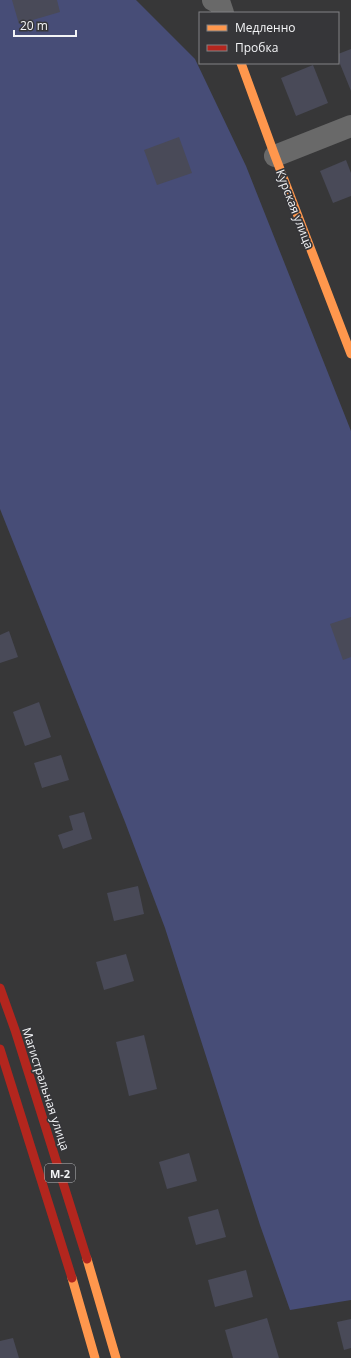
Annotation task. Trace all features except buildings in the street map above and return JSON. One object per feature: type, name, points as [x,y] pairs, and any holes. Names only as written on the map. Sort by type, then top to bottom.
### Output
[{"type":"main road","name":"Курская улица","points":[[241,64],[351,354]]},
{"type":"main road","name":"Магистральная улица","points":[[0,988],[15,1030],[94,1281],[116,1358]]},
{"type":"main road","name":"М-2","points":[[0,1049],[75,1287],[95,1358]]},
{"type":"street","points":[[275,156],[351,126]]},
{"type":"shaded area","points":[[0,0],[136,0],[195,59],[246,166],[351,431],[351,1300],[290,1310],[260,1225],[165,928],[125,822],[0,509]]},
{"type":"traffic: slow","points":[[241,64],[351,354]]},
{"type":"traffic: slow","points":[[87,1259],[116,1358]]},
{"type":"traffic: slow","points":[[72,1278],[95,1358]]},
{"type":"traffic: jam","points":[[0,988],[15,1030],[87,1259]]},
{"type":"traffic: jam","points":[[0,1049],[72,1278]]}]
